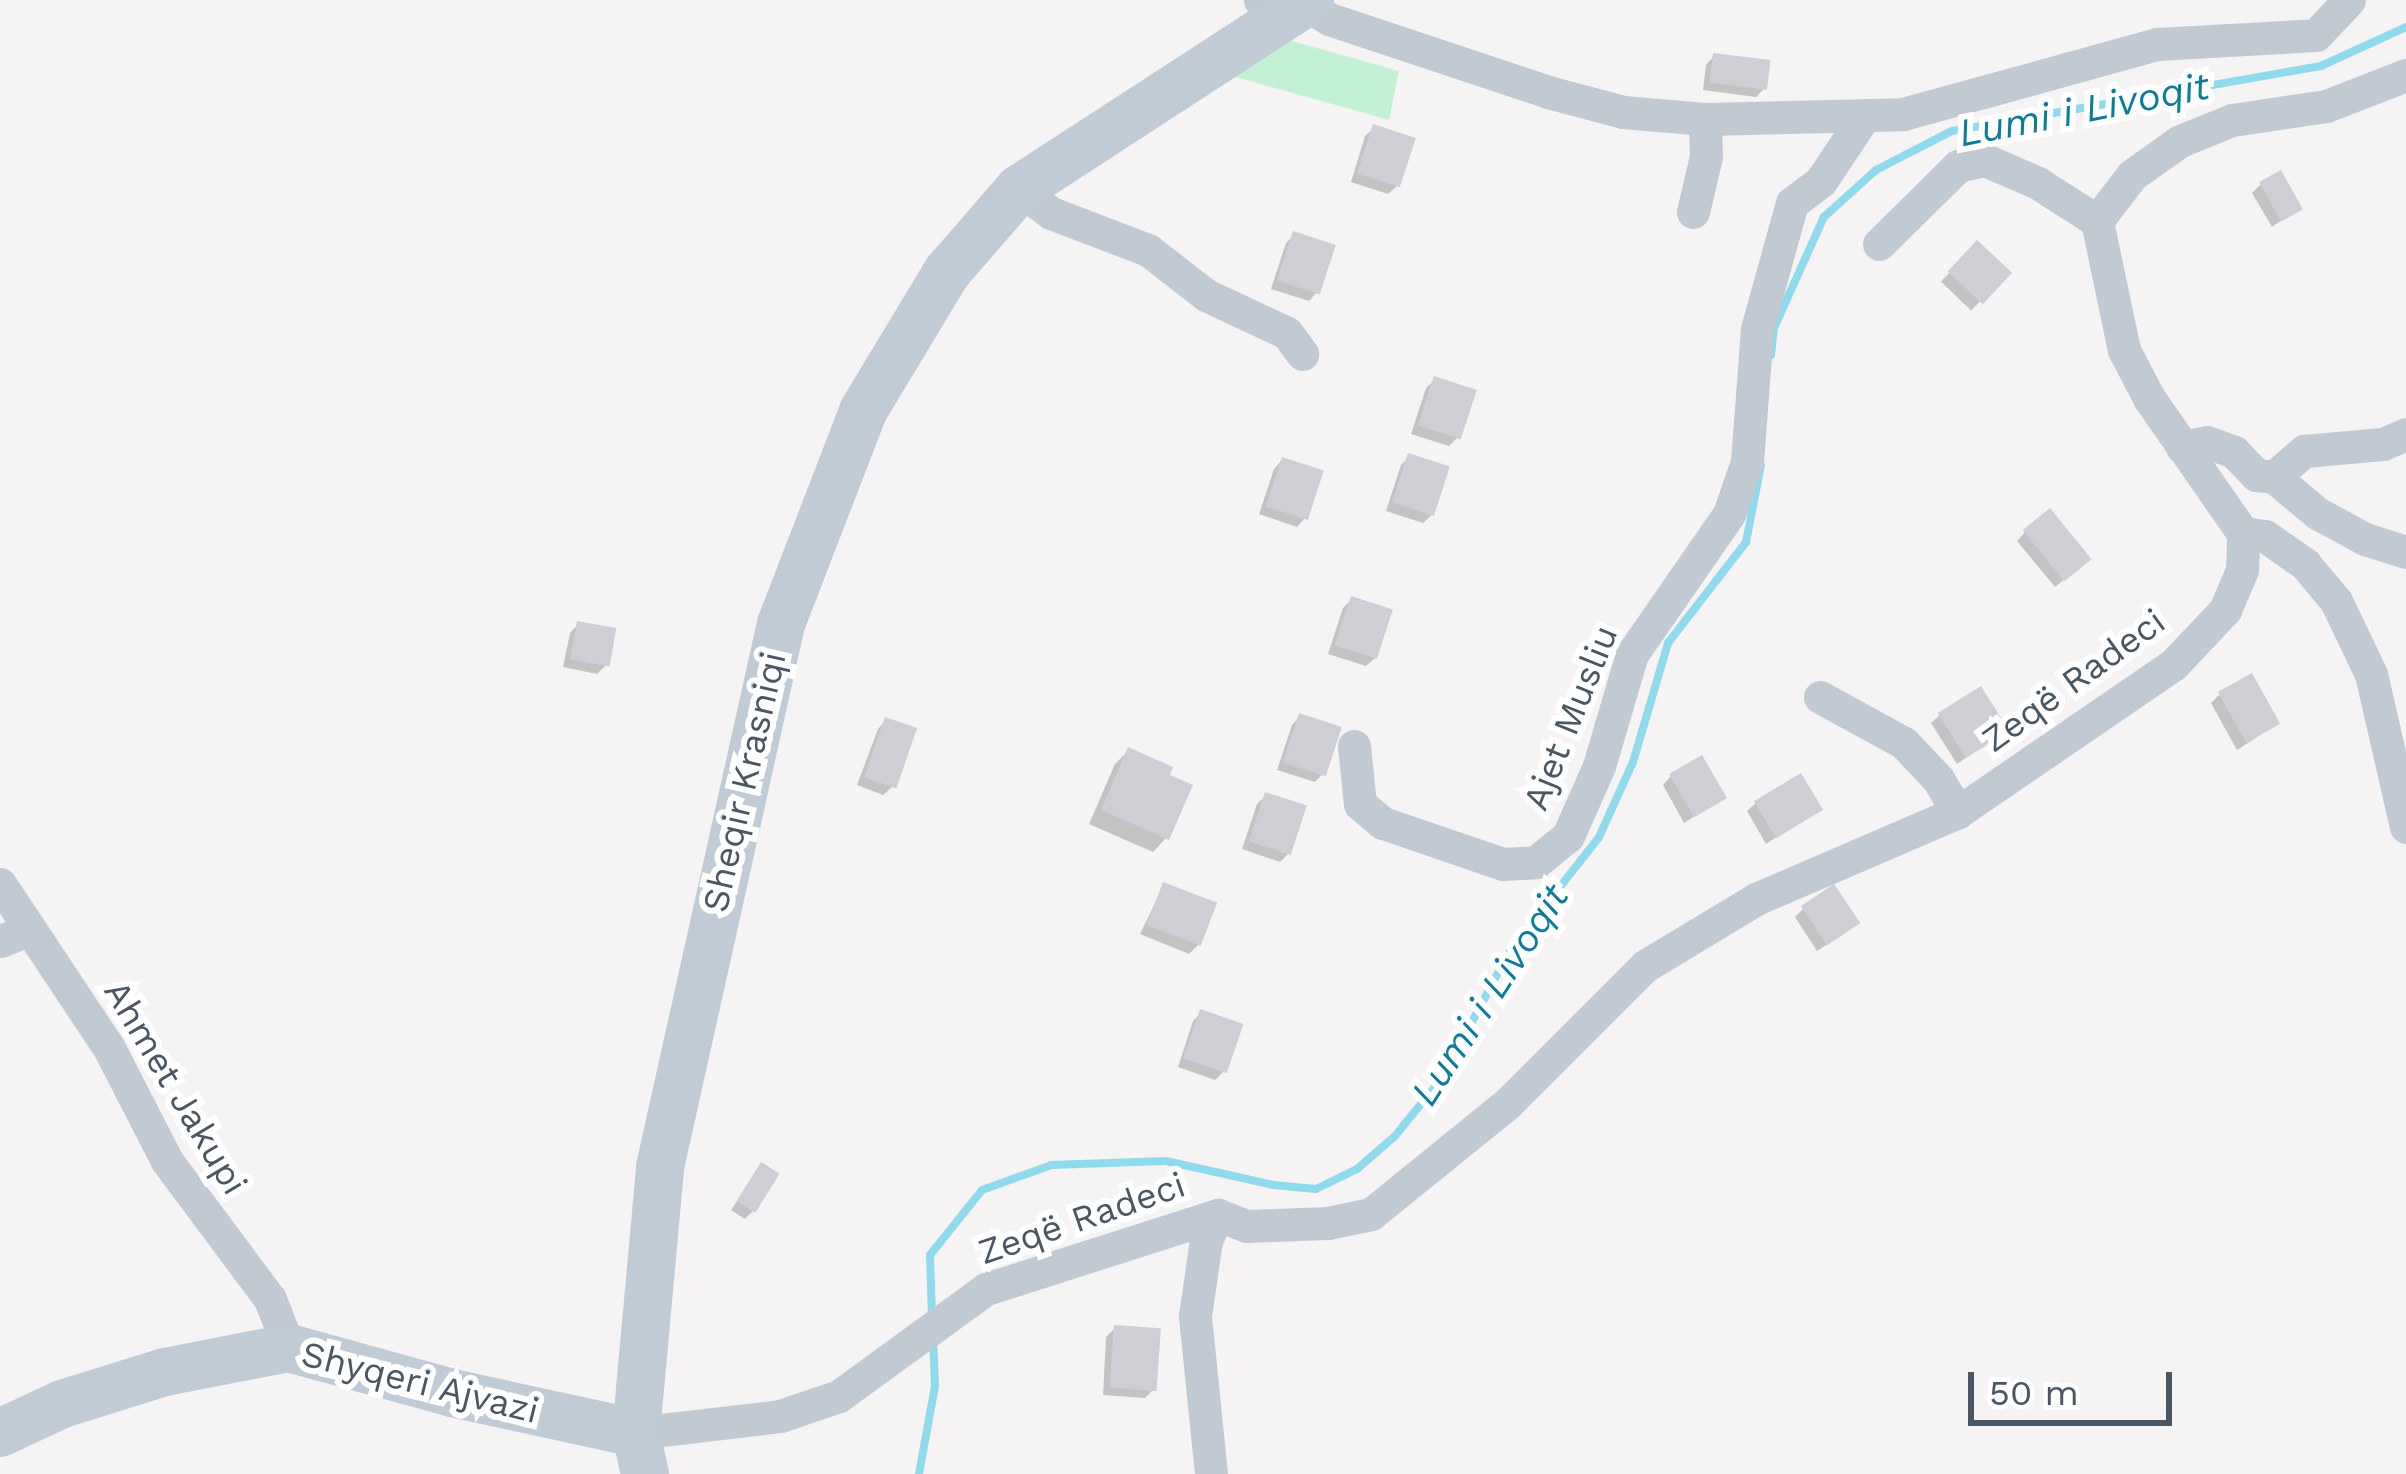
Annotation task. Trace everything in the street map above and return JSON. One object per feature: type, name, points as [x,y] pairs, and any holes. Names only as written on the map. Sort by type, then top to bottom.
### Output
[{"type":"street","points":[[1292,2],[1329,19],[1548,92],[1623,112],[1705,119],[1903,115],[2157,44],[2316,35],[2349,0]]},
{"type":"street","name":"Sheqir Krasniqi","points":[[640,1454],[660,1167],[781,624],[863,411],[947,272],[1019,189],[1292,2]]},
{"type":"street","points":[[2097,221],[2132,175],[2180,141],[2232,120],[2326,106],[2406,75]]},
{"type":"street","name":"Ajet Musliu","points":[[1354,746],[1360,805],[1383,823],[1503,864],[1536,862],[1568,836],[1599,766],[1632,654],[1729,514],[1741,479],[1757,329],[1792,203],[1821,181],[1865,115]]},
{"type":"street","points":[[1693,212],[1706,156],[1705,119]]},
{"type":"street","points":[[1879,244],[1958,166],[1984,160],[2038,182],[2097,221],[2124,350],[2182,447],[2242,533],[2265,536],[2305,564],[2336,601],[2371,674],[2406,827]]},
{"type":"street","points":[[1019,189],[1051,213],[1148,250],[1206,296],[1287,333],[1302,354]]},
{"type":"street","points":[[2274,477],[2304,451],[2383,444],[2406,434]]},
{"type":"street","points":[[2182,447],[2206,442],[2234,452],[2256,475],[2274,477],[2317,513],[2365,539],[2406,551]]},
{"type":"street","name":"Zeqë Radeci","points":[[640,1454],[838,1396],[986,1289],[1218,1215],[1247,1226],[1328,1223],[1371,1214],[1507,1104],[1645,966],[1756,898],[1958,812],[2173,665],[2225,610],[2242,570],[2242,533]]},
{"type":"street","points":[[1820,697],[1904,743],[1938,779],[1958,812]]},
{"type":"street","name":"Ahmet Jakupi","points":[[0,884],[14,936],[109,1048],[167,1161],[270,1299],[289,1348]]},
{"type":"street","points":[[1211,1474],[1195,1316],[1206,1240],[1218,1215]]},
{"type":"street","name":"Shyqeri Ajvazi","points":[[0,1433],[62,1404],[165,1372],[289,1348],[452,1393],[640,1454]]},
{"type":"green space","points":[[1274,36],[1399,71],[1389,120],[1218,72]]},
{"type":"building","points":[[1713,53],[1771,60],[1767,90],[1709,83]]},
{"type":"building","points":[[1373,124],[1416,138],[1400,187],[1357,173]]},
{"type":"building","points":[[2281,170],[2303,209],[2281,221],[2259,182]]},
{"type":"building","points":[[1293,231],[1336,245],[1320,294],[1277,280]]},
{"type":"building","points":[[1977,240],[2012,273],[1983,304],[1948,271]]},
{"type":"building","points":[[1434,376],[1477,390],[1461,439],[1418,425]]},
{"type":"building","points":[[1408,453],[1450,467],[1434,516],[1392,502]]},
{"type":"building","points":[[1282,457],[1324,471],[1308,520],[1266,506]]},
{"type":"building","points":[[2050,508],[2092,559],[2064,581],[2023,530]]},
{"type":"building","points":[[1351,596],[1393,610],[1377,659],[1335,645]]},
{"type":"building","points":[[577,621],[616,628],[610,666],[570,659]]},
{"type":"building","points":[[2252,673],[2280,724],[2246,743],[2218,692]]},
{"type":"building","points":[[1981,686],[2009,731],[1966,758],[1938,713]]},
{"type":"building","points":[[1299,713],[1342,727],[1326,776],[1283,762]]},
{"type":"building","points":[[885,717],[917,728],[896,789],[864,778]]},
{"type":"building","points":[[1128,747],[1173,767],[1170,775],[1193,785],[1169,840],[1101,810]]},
{"type":"building","points":[[1702,755],[1727,798],[1694,817],[1669,774]]},
{"type":"building","points":[[1801,773],[1823,810],[1776,838],[1754,801]]},
{"type":"building","points":[[1265,792],[1307,806],[1291,855],[1249,841]]},
{"type":"building","points":[[1163,882],[1217,903],[1201,946],[1147,925]]},
{"type":"building","points":[[1834,884],[1860,923],[1827,945],[1801,906]]},
{"type":"building","points":[[1200,1009],[1243,1024],[1227,1073],[1183,1058]]},
{"type":"building","points":[[761,1162],[780,1174],[755,1213],[737,1201]]},
{"type":"building","points":[[1114,1325],[1161,1328],[1156,1391],[1110,1388]]},
{"type":"waterway","name":"Lumi i Livoqit","points":[[1771,355],[1774,328],[1824,217],[1876,170],[1952,131],[2321,66],[2406,27]]},
{"type":"waterway","name":"Lumi i Livoqit","points":[[932,1318],[930,1255],[982,1190],[1051,1165],[1166,1161],[1273,1185],[1316,1189],[1357,1169],[1395,1136],[1442,1078],[1511,949],[1599,837],[1633,762],[1668,643],[1746,542],[1761,465]]},
{"type":"waterway","name":"Lumi i Livoqit","points":[[919,1474],[935,1386],[933,1339]]}]
